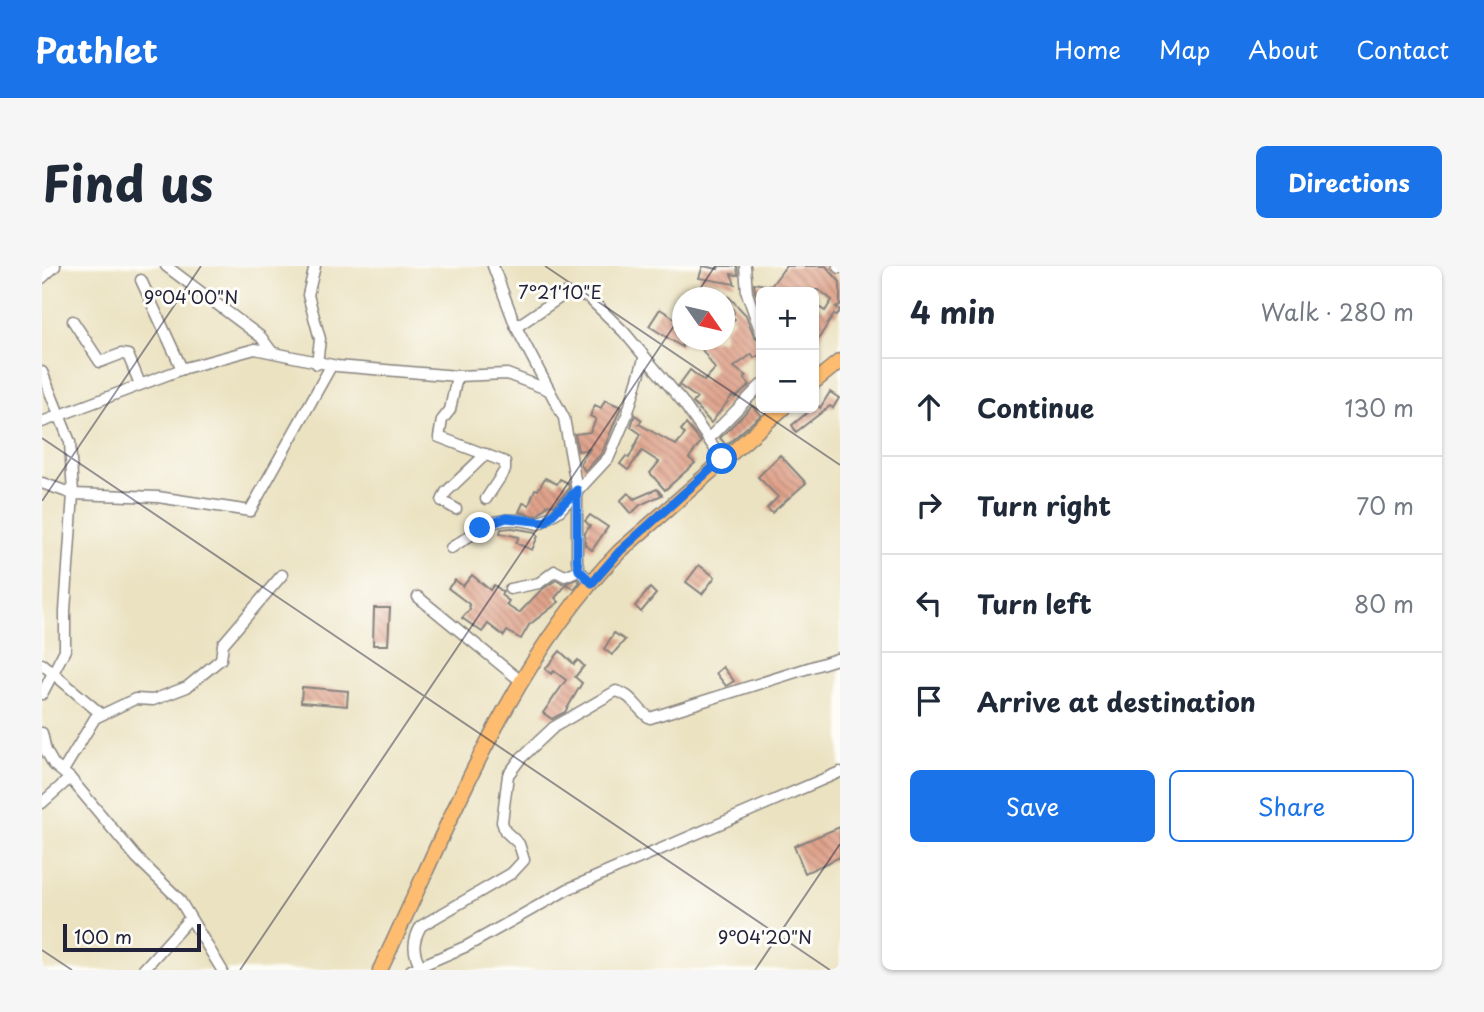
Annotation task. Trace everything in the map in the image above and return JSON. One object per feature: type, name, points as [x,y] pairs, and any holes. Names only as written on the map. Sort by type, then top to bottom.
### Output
[{"type":"main road","points":[[819,378],[840,361]]},
{"type":"main road","points":[[380,970],[501,717],[542,649],[620,551],[777,413]]},
{"type":"street","points":[[42,278],[55,266]]},
{"type":"street","points":[[166,266],[261,337],[272,352]]},
{"type":"street","points":[[315,266],[308,295],[320,339],[317,364]]},
{"type":"street","points":[[493,266],[516,327],[564,418],[577,490],[579,570],[592,583]]},
{"type":"street","points":[[744,266],[747,293],[756,319]]},
{"type":"street","points":[[141,280],[182,369]]},
{"type":"street","points":[[516,327],[565,294],[587,296],[624,332],[709,438],[722,459]]},
{"type":"street","points":[[73,321],[98,361],[121,354],[128,355],[140,384]]},
{"type":"street","points":[[42,422],[182,369],[256,349],[331,366],[457,376],[513,374],[550,390]]},
{"type":"street","points":[[451,548],[480,528],[506,518],[545,522],[598,471],[613,449],[644,359]]},
{"type":"street","points":[[42,483],[73,494],[170,498],[237,512],[250,512],[331,366]]},
{"type":"street","points":[[42,372],[61,413],[72,451],[73,494],[65,611],[67,640],[65,650],[42,694]]},
{"type":"street","points":[[457,376],[450,410],[442,420],[439,437],[486,454],[506,465],[486,499]]},
{"type":"street","points":[[709,438],[756,391]]},
{"type":"street","points":[[456,509],[442,501],[446,492],[486,454]]},
{"type":"street","points":[[510,589],[539,583],[555,571],[565,576],[579,570]]},
{"type":"street","points":[[42,803],[67,775],[91,723],[101,714],[111,712],[135,699],[153,700],[200,679],[221,659],[223,644],[282,575]]},
{"type":"street","points":[[418,597],[522,682]]},
{"type":"street","points":[[840,658],[650,718],[641,712],[626,693],[616,691],[554,727],[521,758],[508,775],[502,822],[505,831],[519,844],[524,860],[512,873],[421,926],[414,938],[416,968],[467,946],[568,889],[840,772]]},
{"type":"street","points":[[42,664],[101,714]]},
{"type":"street","points":[[42,733],[44,752],[54,765],[67,775],[137,858],[179,899],[222,970]]},
{"type":"street","points":[[143,970],[190,918]]},
{"type":"building","points":[[703,266],[718,269],[719,266],[737,266],[738,275],[731,274],[735,284],[699,278]]},
{"type":"building","points":[[786,266],[826,266],[840,282],[840,305],[836,307],[840,310],[836,316],[834,314],[819,338],[819,307],[825,311],[832,300],[819,290],[819,287],[756,287],[756,294],[754,283],[771,286]]},
{"type":"building","points":[[735,303],[746,315],[756,337],[756,357],[752,354],[734,367],[746,376],[744,378],[750,385],[735,398],[732,396],[711,423],[693,403],[697,398],[679,385],[690,370],[704,381],[715,369],[702,350],[735,350]]},
{"type":"building","points":[[660,309],[672,317],[672,341],[649,326]]},
{"type":"building","points":[[830,392],[839,398],[833,408],[830,406],[796,432],[792,425],[807,413],[819,413]]},
{"type":"building","points":[[605,400],[621,407],[602,453],[585,471],[580,464],[590,449],[578,451],[575,434],[590,432],[596,419],[590,416],[595,405],[601,408]]},
{"type":"building","points":[[752,406],[756,413],[761,415],[726,445],[720,438]]},
{"type":"building","points":[[635,415],[642,420],[639,424],[676,445],[685,434],[681,430],[686,424],[701,442],[689,458],[695,463],[665,490],[650,473],[659,462],[642,451],[628,470],[620,464],[626,456],[629,458],[641,434],[631,427]]},
{"type":"building","points":[[780,455],[806,483],[772,513],[767,508],[778,497],[758,477]]},
{"type":"building","points":[[545,478],[557,484],[560,479],[568,483],[569,489],[554,505],[549,504],[537,516],[519,512],[523,503],[529,505],[535,489],[538,490]]},
{"type":"building","points":[[657,489],[662,495],[640,505],[631,514],[620,501],[628,493],[634,499]]},
{"type":"building","points":[[590,515],[608,527],[592,550],[585,545],[585,533],[590,526],[585,521]]},
{"type":"building","points":[[501,529],[536,532],[538,536],[532,550],[516,543],[519,537],[500,533]]},
{"type":"building","points":[[699,565],[715,577],[702,594],[686,582]]},
{"type":"building","points":[[472,575],[490,590],[494,585],[503,592],[501,595],[509,601],[506,605],[519,613],[540,591],[556,580],[564,584],[577,579],[580,582],[574,589],[567,584],[555,598],[559,602],[529,625],[521,639],[507,631],[504,636],[488,624],[482,632],[462,618],[470,609],[469,604],[448,588],[455,580],[463,586]]},
{"type":"building","points":[[650,588],[656,594],[641,612],[635,606]]},
{"type":"building","points":[[374,608],[390,608],[388,645],[373,645]]},
{"type":"building","points":[[614,633],[625,640],[612,655],[604,649]]},
{"type":"building","points":[[560,651],[574,664],[578,660],[584,666],[575,677],[582,683],[565,712],[552,719],[543,713],[566,680],[554,671],[551,674],[545,669]]},
{"type":"building","points":[[723,667],[734,681],[726,686],[716,673]]},
{"type":"building","points":[[302,687],[348,691],[347,706],[301,702]]},
{"type":"building","points":[[840,827],[840,857],[805,873],[794,846]]},
{"type":"route","points":[[480,528],[506,518],[538,524],[545,522],[577,490],[577,561],[584,578],[592,583],[620,551],[722,459]]}]
